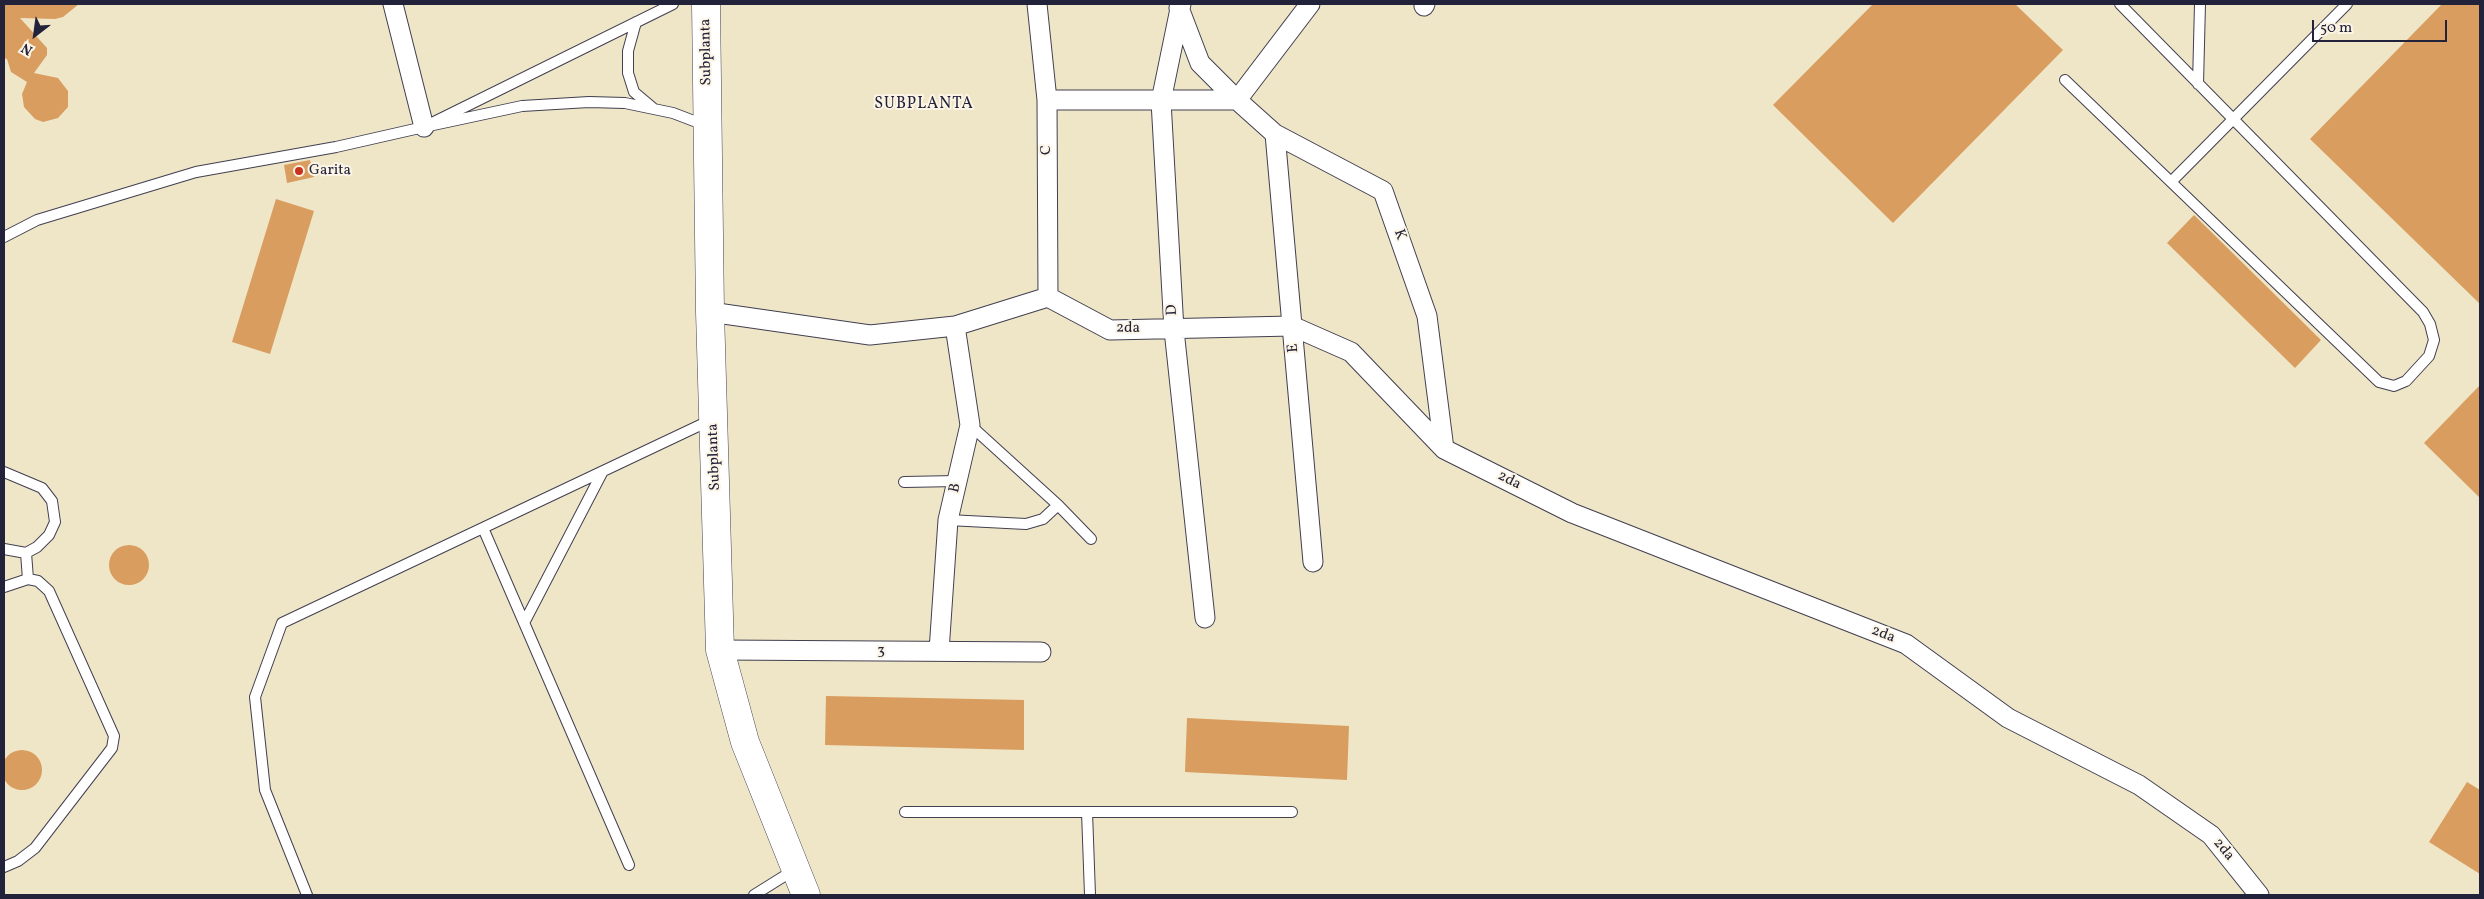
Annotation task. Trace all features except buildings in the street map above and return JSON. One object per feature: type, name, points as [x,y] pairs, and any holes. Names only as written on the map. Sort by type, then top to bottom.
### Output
[{"type":"street","points":[[393,4],[424,128]]},
{"type":"street","name":"Subplanta","points":[[706,4],[710,312],[720,650],[745,742],[794,870],[806,895]]},
{"type":"street","name":"C","points":[[1036,4],[1047,100],[1048,297]]},
{"type":"street","points":[[1047,100],[1238,100],[1310,4]]},
{"type":"street","name":"K","points":[[1180,5],[1200,63],[1275,134],[1383,191],[1428,316],[1444,449]]},
{"type":"street","name":"D","points":[[1180,5],[1162,100],[1174,330],[1205,618]]},
{"type":"street","name":"E","points":[[1275,134],[1313,562]]},
{"type":"street","points":[[710,312],[870,335],[955,326],[1048,297]]},
{"type":"street","name":"2da","points":[[1048,297],[1110,330],[1292,326],[1351,352],[1444,449],[1572,513],[1906,644],[2008,718],[2138,785],[2212,835],[2259,895]]},
{"type":"street","name":"B","points":[[939,651],[948,520],[970,426],[955,326]]},
{"type":"street","name":"3","points":[[720,650],[1041,652]]},
{"type":"lane","points":[[424,128],[673,4]]},
{"type":"lane","points":[[2065,80],[2379,382],[2394,386],[2406,380],[2429,356],[2434,340],[2430,324],[2423,312],[2120,4]]},
{"type":"lane","points":[[2198,84],[2200,4]]},
{"type":"lane","points":[[2171,182],[2347,4]]},
{"type":"lane","points":[[636,22],[628,51],[628,73],[634,92],[654,109]]},
{"type":"lane","points":[[4,236],[37,220],[196,172],[336,147],[522,106],[589,102],[625,103],[673,113],[708,126]]},
{"type":"lane","points":[[307,895],[265,790],[255,697],[282,623],[714,418]]},
{"type":"lane","points":[[970,426],[1058,504],[1092,539]]},
{"type":"lane","points":[[524,623],[603,471]]},
{"type":"lane","points":[[4,472],[42,488],[52,501],[55,522],[49,535],[37,547],[26,553],[4,549]]},
{"type":"lane","points":[[904,482],[957,481]]},
{"type":"lane","points":[[948,520],[1026,524],[1043,519],[1058,504]]},
{"type":"lane","points":[[483,528],[629,864]]},
{"type":"lane","points":[[26,553],[28,578]]},
{"type":"lane","points":[[4,587],[28,578],[38,581],[49,591],[114,736],[112,748],[35,848],[18,861],[4,867]]},
{"type":"lane","points":[[905,812],[1292,812]]},
{"type":"lane","points":[[1087,812],[1090,895]]},
{"type":"lane","points":[[754,895],[794,870]]},
{"type":"place","name":"Garita","points":[[299,171]]},
{"type":"district","name":"SUBPLANTA","points":[[924,105]]}]
